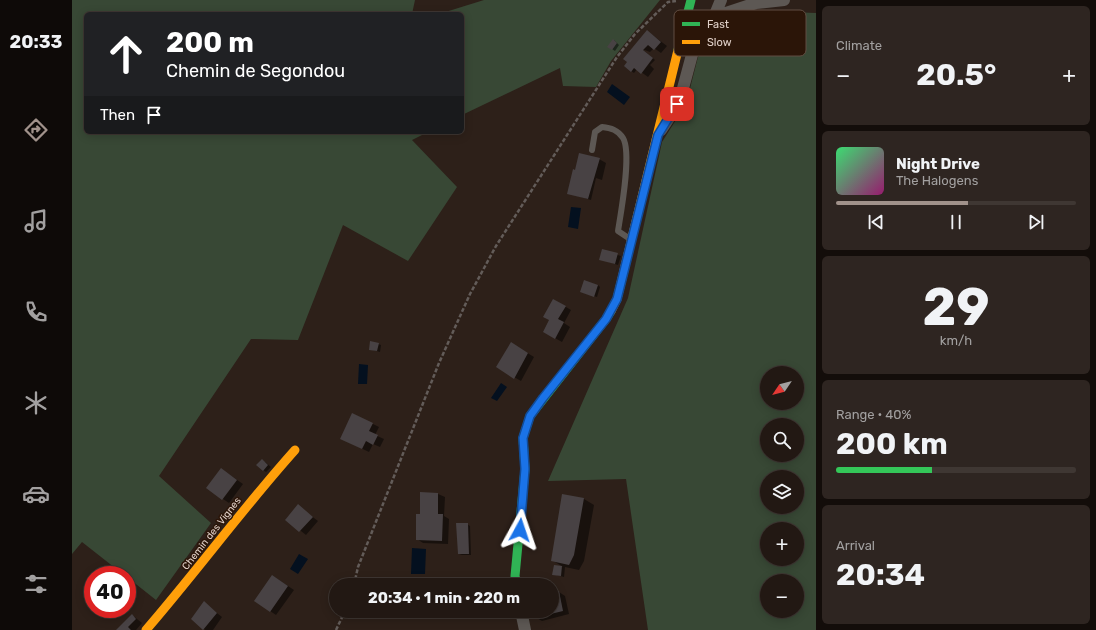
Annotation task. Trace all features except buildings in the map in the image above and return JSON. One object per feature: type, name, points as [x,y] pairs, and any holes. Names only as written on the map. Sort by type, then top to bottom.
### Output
[{"type":"street","points":[[717,10],[721,0]]},
{"type":"street","points":[[735,10],[756,3],[784,0]]},
{"type":"street","points":[[515,578],[525,469],[523,438],[530,416],[606,319],[617,299],[677,56]]},
{"type":"street","points":[[658,135],[671,115],[682,92],[692,56]]},
{"type":"street","name":"Chemin des Vignes","points":[[146,630],[198,569],[258,492],[295,450]]},
{"type":"street","points":[[522,618],[525,630]]},
{"type":"lane","points":[[592,150],[595,132],[602,127],[613,128],[623,138],[628,153],[618,231],[632,240]]},
{"type":"path","points":[[356,578],[361,560],[439,363],[470,294],[496,246],[617,57],[635,34],[668,2],[691,1]]},
{"type":"path","points":[[336,630],[342,618]]},
{"type":"green space","points":[[72,0],[415,0],[412,12],[84,12],[84,134],[424,134],[412,140],[457,187],[408,261],[343,225],[298,340],[251,339],[159,476],[211,523],[156,600],[136,584],[136,566],[113,566],[82,542],[72,554]]},
{"type":"green space","points":[[484,0],[660,0],[611,61],[596,87],[563,86],[560,68],[464,114],[464,12],[445,12]]},
{"type":"green space","points":[[806,13],[816,13],[816,630],[648,630],[626,479],[548,481],[628,298],[662,142],[686,104],[699,56],[806,56]]},
{"type":"water","points":[[612,84],[630,97],[624,105],[607,92]]},
{"type":"water","points":[[571,207],[581,208],[578,229],[568,227]]},
{"type":"water","points":[[359,364],[368,365],[367,384],[358,384]]},
{"type":"water","points":[[501,383],[507,387],[497,401],[491,398]]},
{"type":"water","points":[[412,548],[426,549],[425,574],[411,574]]},
{"type":"water","points":[[299,554],[308,559],[298,574],[290,569]]},
{"type":"traffic: fast","points":[[688,10],[691,0]]},
{"type":"traffic: fast","points":[[515,578],[525,469],[523,438],[530,416],[611,311]]},
{"type":"traffic: slow","points":[[611,311],[617,299],[677,56]]},
{"type":"traffic: slow","points":[[146,630],[257,494],[295,450]]},
{"type":"route","points":[[520,530],[525,469],[523,438],[530,416],[606,319],[617,299],[658,135],[677,104]]}]
